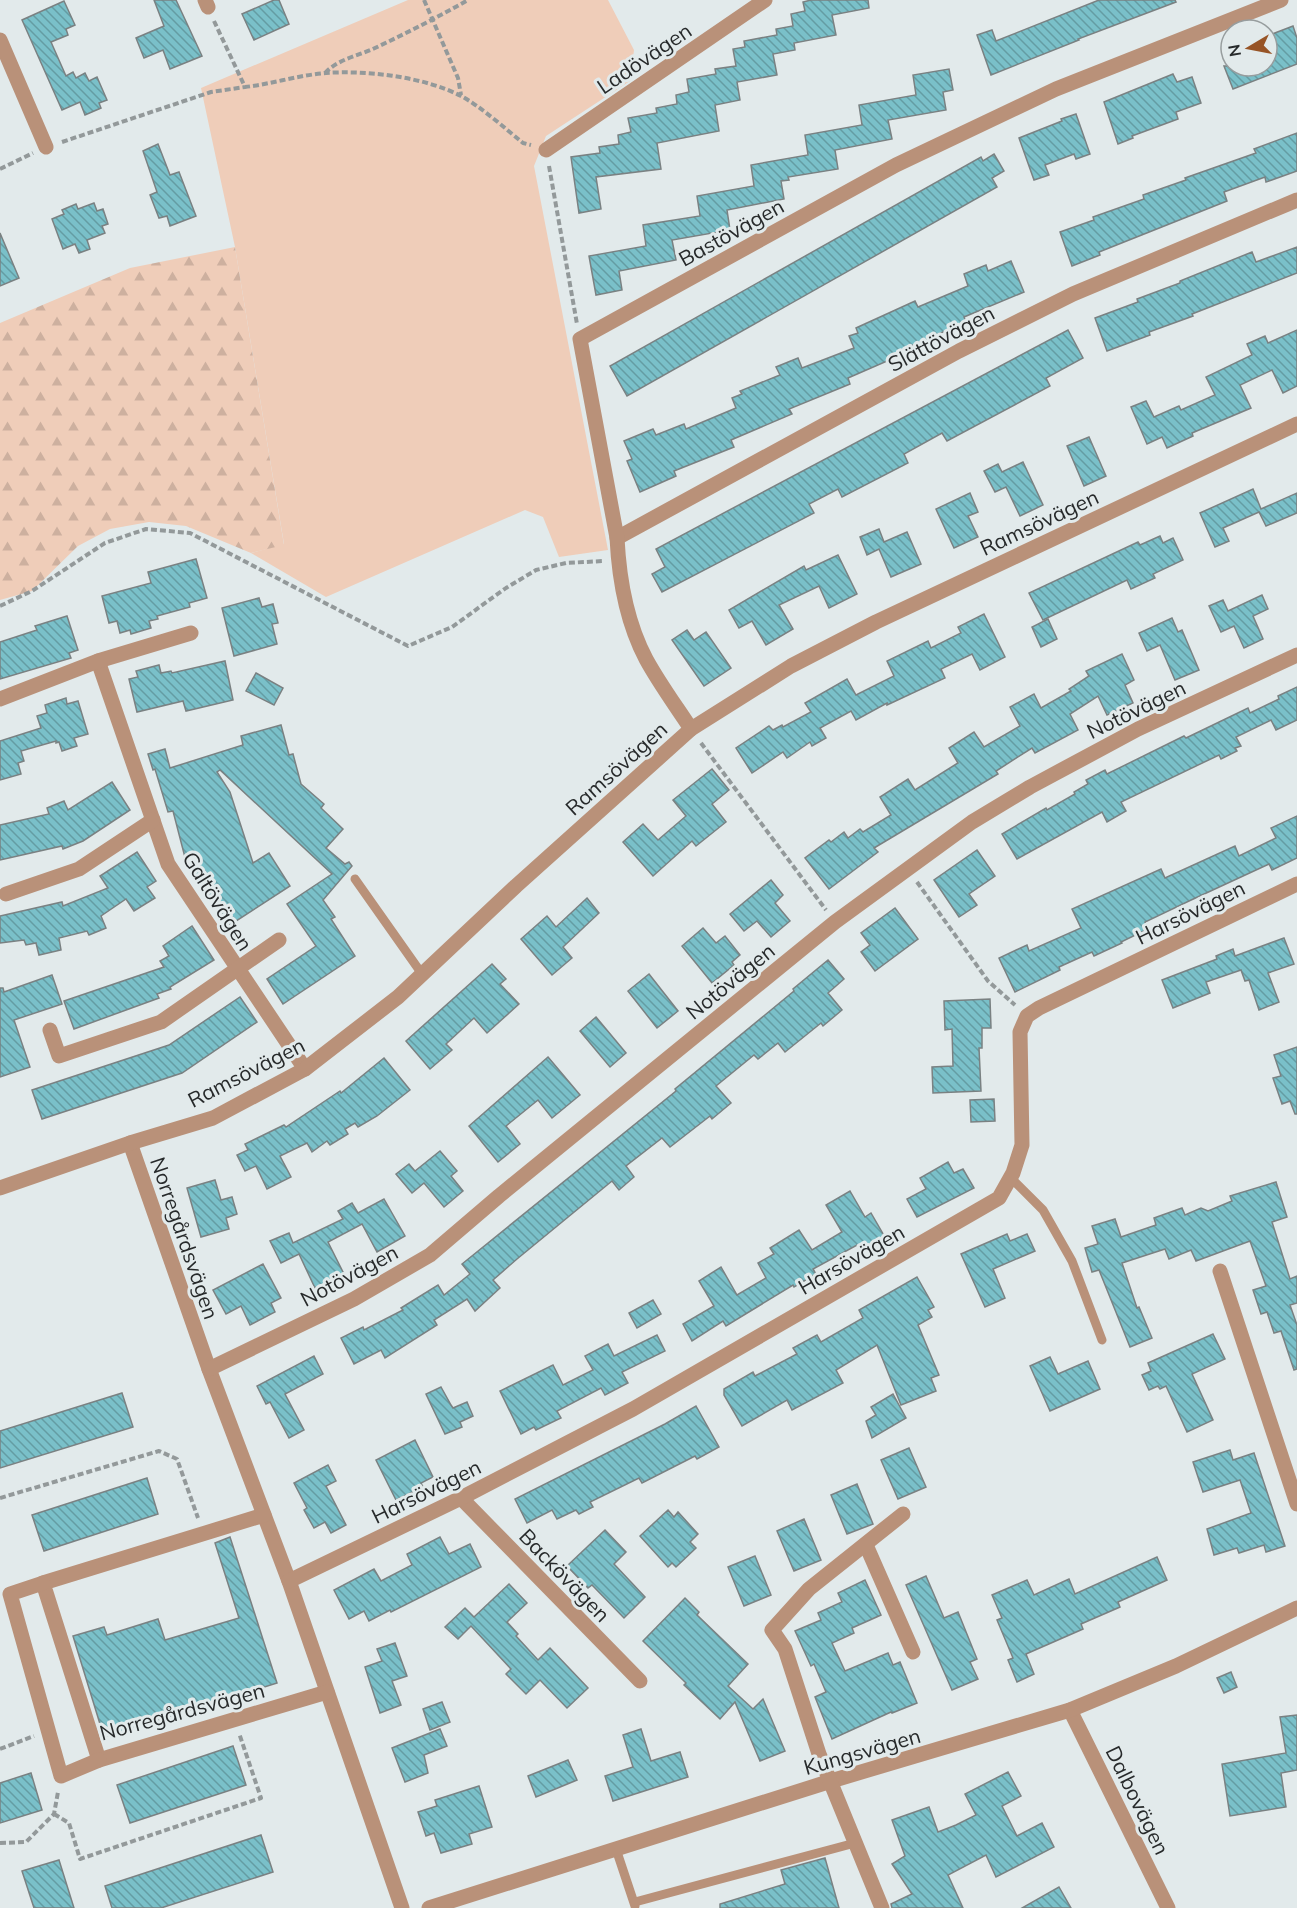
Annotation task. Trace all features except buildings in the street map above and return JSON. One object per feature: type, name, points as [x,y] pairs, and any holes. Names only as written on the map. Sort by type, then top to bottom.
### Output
[{"type":"street","name":"Ladövägen","points":[[546,150],[765,0]]},
{"type":"street","name":"Bastövägen","points":[[580,339],[896,165],[1056,89],[1281,0]]},
{"type":"street","points":[[0,40],[46,147]]},
{"type":"street","name":"Slättövägen","points":[[617,538],[959,351],[1052,304],[1297,200]]},
{"type":"street","points":[[580,339],[617,538],[618,560],[633,627],[646,659],[691,729]]},
{"type":"street","name":"Ramsövägen","points":[[0,1188],[130,1143],[213,1118],[305,1069],[398,997],[516,886],[691,729],[791,666],[876,622],[1297,424]]},
{"type":"street","points":[[0,699],[98,661],[191,633]]},
{"type":"street","name":"Notövägen","points":[[209,1369],[354,1299],[429,1255],[835,922],[972,822],[1029,787],[1138,729],[1297,655]]},
{"type":"street","name":"Galtövägen","points":[[98,661],[168,864],[305,1069]]},
{"type":"street","points":[[6,894],[79,869],[153,820]]},
{"type":"street","name":"Harsövägen","points":[[289,1581],[461,1498],[633,1409],[999,1198],[1011,1178],[1022,1145],[1020,1032],[1027,1016],[1039,1008],[1297,885]]},
{"type":"street","name":"Galtövägen","points":[[50,1030],[59,1056],[161,1022],[279,940]]},
{"type":"street","name":"Norregårdsvägen","points":[[130,1143],[209,1369],[289,1581],[402,1908]]},
{"type":"street","points":[[1221,1271],[1297,1504]]},
{"type":"street","name":"Backövägen","points":[[461,1498],[640,1680]]},
{"type":"street","points":[[882,1908],[819,1754],[785,1649],[772,1630],[809,1589],[903,1514]]},
{"type":"street","points":[[99,1760],[62,1776],[10,1594],[264,1515]]},
{"type":"street","points":[[866,1545],[913,1652]]},
{"type":"street","name":"Norregårdsvägen","points":[[43,1583],[99,1760],[327,1692]]},
{"type":"street","name":"Kungsvägen","points":[[429,1908],[831,1781],[1070,1710],[1176,1666],[1297,1608]]},
{"type":"street","name":"Dalbovägen","points":[[1070,1710],[1168,1908]]},
{"type":"lane","points":[[355,879],[422,974]]},
{"type":"lane","points":[[1011,1178],[1043,1209],[1072,1261],[1102,1340]]},
{"type":"lane","points":[[616,1849],[635,1905],[855,1843]]},
{"type":"path","points":[[424,0],[458,78],[461,96]]},
{"type":"path","points":[[325,73],[333,64],[373,49],[468,0]]},
{"type":"path","points":[[207,4],[245,87]]},
{"type":"path","points":[[0,169],[46,147],[211,92],[325,73],[370,74],[416,80],[461,96],[523,143],[546,150],[580,339]]},
{"type":"path","points":[[0,606],[32,591],[105,543],[146,529],[190,533],[408,646],[452,627],[506,588],[536,570],[566,563],[618,560]]},
{"type":"path","points":[[691,729],[835,922]]},
{"type":"path","points":[[908,870],[988,981],[1027,1016]]},
{"type":"path","points":[[0,1498],[159,1451],[177,1459],[204,1534]]},
{"type":"path","points":[[54,1814],[69,1823],[80,1859],[261,1798],[235,1719]]},
{"type":"path","points":[[0,1749],[48,1730]]},
{"type":"path","points":[[0,1843],[26,1842],[54,1814],[62,1776]]},
{"type":"green space","points":[[408,0],[608,0],[634,50],[630,81],[546,136],[534,166],[608,550],[559,557],[543,517],[525,510],[326,597],[251,553],[284,544],[235,247],[201,88]]},
{"type":"green space","points":[[235,247],[284,545],[251,553],[186,526],[149,522],[110,529],[78,546],[32,591],[0,600],[0,323],[130,268]]}]
